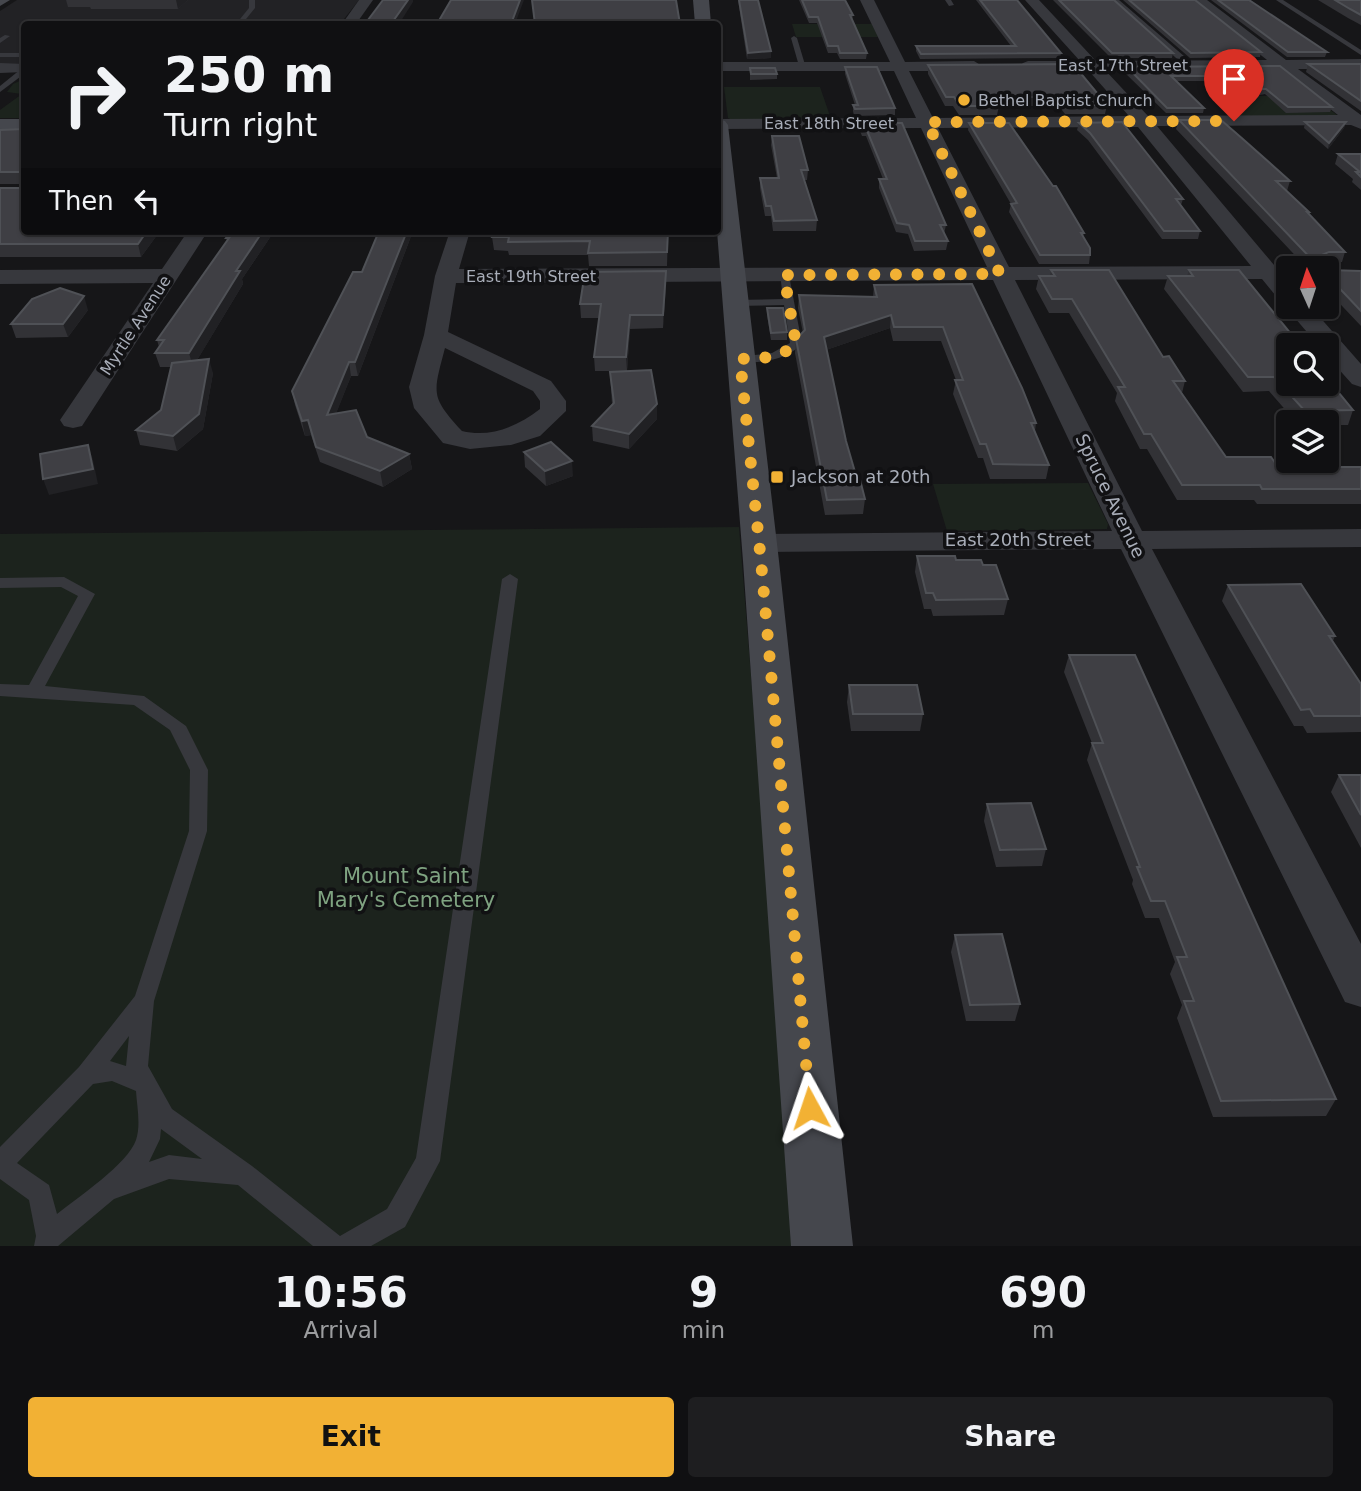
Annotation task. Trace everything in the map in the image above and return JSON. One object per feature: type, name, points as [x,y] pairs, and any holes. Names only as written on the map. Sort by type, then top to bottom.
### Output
[{"type":"street","points":[[351,21],[366,0]]},
{"type":"street","points":[[701,0],[703,21]]},
{"type":"street","name":"Spruce Avenue","points":[[867,0],[1131,539],[1361,988]]},
{"type":"street","points":[[1032,0],[1276,270]]},
{"type":"street","points":[[1199,0],[1359,122]]},
{"type":"street","name":"East 17th Street","points":[[721,67],[1361,64]]},
{"type":"street","points":[[0,68],[21,70]]},
{"type":"street","name":"East 18th Street","points":[[721,124],[1359,122]]},
{"type":"street","points":[[721,150],[822,1246]]},
{"type":"street","name":"Myrtle Avenue","points":[[73,420],[195,235]]},
{"type":"street","points":[[436,335],[542,386],[553,401],[553,411],[530,430],[511,437],[470,441],[453,437],[427,408],[422,387],[436,335],[446,276],[459,235]]},
{"type":"street","name":"East 19th Street","points":[[446,276],[732,289],[784,275],[1276,272]]},
{"type":"street","points":[[0,277],[166,276]]},
{"type":"street","points":[[1308,319],[1361,379]]},
{"type":"street","name":"East 20th Street","points":[[759,542],[1361,538]]},
{"type":"lane","points":[[241,21],[252,8],[252,0]]},
{"type":"lane","points":[[1115,0],[1189,65]]},
{"type":"lane","points":[[1279,0],[1361,53]]},
{"type":"lane","points":[[794,38],[803,66]]},
{"type":"lane","points":[[0,55],[21,55]]},
{"type":"lane","points":[[0,90],[21,72]]},
{"type":"lane","points":[[740,359],[770,358],[786,353],[796,344],[784,275]]},
{"type":"lane","points":[[732,289],[790,302]]},
{"type":"lane","points":[[347,1246],[396,1218],[428,1161],[510,579]]},
{"type":"lane","points":[[0,583],[64,582],[87,594],[34,691]]},
{"type":"lane","points":[[0,690],[138,700],[177,726],[199,770],[198,831],[144,1000],[137,1067],[164,1117],[243,1174],[333,1246]]},
{"type":"lane","points":[[47,1241],[40,1193],[0,1165],[87,1074],[144,1000]]},
{"type":"lane","points":[[87,1074],[112,1071],[147,1085]]},
{"type":"lane","points":[[47,1241],[137,1164],[151,1132],[147,1085]]},
{"type":"lane","points":[[106,1190],[169,1167],[243,1174]]},
{"type":"shaded area","points":[[17,0],[359,0],[342,21],[21,21],[21,66],[0,66],[0,11]]},
{"type":"green space","points":[[792,24],[872,24],[878,37],[796,37]]},
{"type":"green space","points":[[21,80],[21,94],[7,92],[13,84]]},
{"type":"green space","points":[[724,87],[820,87],[831,119],[732,120],[728,118]]},
{"type":"green space","points":[[21,95],[21,118],[0,118],[0,110]]},
{"type":"green space","points":[[1217,96],[1312,96],[1337,115],[1241,118]]},
{"type":"green space","points":[[1088,483],[1108,524],[1107,529],[947,531],[933,484]]},
{"type":"green space","name":"Mount Saint Mary's Cemetery","points":[[739,527],[797,1246],[0,1246],[0,534]]},
{"type":"building","points":[[383,0],[408,0],[393,21],[367,21]]},
{"type":"building","points":[[451,0],[520,0],[512,21],[439,21]]},
{"type":"building","points":[[532,0],[676,0],[680,21],[535,21]]},
{"type":"building","points":[[739,0],[758,0],[771,51],[748,53]]},
{"type":"building","points":[[802,0],[845,0],[867,53],[840,53],[838,46],[828,46],[818,17],[809,17]]},
{"type":"building","points":[[980,0],[1017,0],[1061,53],[921,54],[916,46],[1016,46]]},
{"type":"building","points":[[1059,0],[1114,0],[1173,53],[1112,53]]},
{"type":"building","points":[[1129,0],[1195,0],[1261,52],[1191,53]]},
{"type":"building","points":[[1218,0],[1249,0],[1327,52],[1288,52]]},
{"type":"building","points":[[1335,0],[1361,0],[1361,15],[1350,9]]},
{"type":"building","points":[[1073,64],[1107,105],[1067,105],[1060,97],[993,97],[999,106],[960,106],[954,97],[946,97],[928,65]]},
{"type":"building","points":[[1308,64],[1361,64],[1361,101]]},
{"type":"building","points":[[1280,66],[1332,107],[1288,107],[1266,89],[1261,89],[1253,82],[1246,82],[1238,76],[1171,76],[1204,108],[1167,108],[1127,67]]},
{"type":"building","points":[[845,67],[877,67],[895,108],[855,109],[853,105],[858,105]]},
{"type":"building","points":[[750,68],[775,68],[777,74],[751,74]]},
{"type":"building","points":[[1179,120],[1221,120],[1290,181],[1276,181],[1345,252],[1309,256]]},
{"type":"building","points":[[1122,122],[1183,199],[1176,199],[1200,231],[1164,231],[1090,133],[1079,123]]},
{"type":"building","points":[[1305,122],[1346,122],[1329,143]]},
{"type":"building","points":[[860,123],[902,123],[946,225],[940,225],[948,241],[915,241],[909,225],[897,223],[879,179],[887,179],[866,128],[862,128]]},
{"type":"building","points":[[969,123],[1009,123],[1053,186],[1056,186],[1084,233],[1081,233],[1090,248],[1090,255],[1040,255],[1011,204],[1017,203]]},
{"type":"building","points":[[21,129],[21,172],[0,172],[0,130]]},
{"type":"building","points":[[772,136],[799,136],[808,170],[801,170],[817,220],[774,221],[771,206],[766,206],[760,178],[779,178]]},
{"type":"building","points":[[1338,154],[1361,154],[1361,177],[1356,172],[1360,172]]},
{"type":"building","points":[[0,188],[21,188],[21,235],[144,235],[138,244],[0,244]]},
{"type":"building","points":[[228,235],[260,235],[236,271],[240,271],[189,353],[155,353],[164,340],[157,340],[229,238],[226,238]]},
{"type":"building","points":[[377,235],[405,235],[355,362],[349,362],[327,415],[356,410],[367,437],[409,454],[380,471],[316,447],[308,420],[302,421],[292,391],[353,272],[362,272]]},
{"type":"building","points":[[668,235],[667,252],[588,253],[590,241],[508,242],[509,237],[492,237]]},
{"type":"building","points":[[1051,270],[1109,270],[1163,357],[1169,356],[1185,381],[1173,381],[1226,457],[1271,457],[1276,464],[1276,473],[1339,473],[1339,467],[1361,467],[1361,489],[1262,489],[1260,485],[1182,485],[1151,434],[1144,434],[1118,387],[1125,387],[1072,299],[1052,299],[1039,276],[1055,276]]},
{"type":"building","points":[[1189,270],[1239,270],[1276,315],[1276,319],[1290,333],[1276,333],[1276,379],[1248,377],[1168,276],[1193,276]]},
{"type":"building","points":[[1339,270],[1361,271],[1361,311],[1339,288]]},
{"type":"building","points":[[666,271],[663,315],[630,315],[626,357],[594,357],[601,304],[580,304],[585,272]]},
{"type":"building","points":[[972,284],[1022,388],[1036,423],[1031,423],[1049,465],[993,464],[986,444],[980,444],[955,380],[963,380],[943,327],[894,327],[891,315],[824,337],[846,441],[865,499],[827,500],[796,339],[805,330],[799,295],[877,297],[874,285]]},
{"type":"building","points":[[60,288],[84,296],[63,324],[11,324],[32,299]]},
{"type":"building","points":[[767,308],[783,308],[787,332],[771,333]]},
{"type":"building","points":[[209,359],[199,414],[173,436],[136,430],[161,410],[172,363]]},
{"type":"building","points":[[651,370],[657,404],[629,434],[592,426],[614,403],[610,372]]},
{"type":"building","points":[[1339,393],[1353,410],[1339,410],[1304,410],[1291,396],[1339,396]]},
{"type":"building","points":[[551,442],[572,461],[545,471],[524,452]]},
{"type":"building","points":[[88,445],[93,469],[43,479],[40,454]]},
{"type":"building","points":[[917,556],[955,556],[956,560],[981,560],[983,565],[996,565],[1008,599],[936,600],[933,593],[926,593]]},
{"type":"building","points":[[1301,584],[1335,636],[1329,636],[1361,684],[1361,716],[1314,716],[1310,709],[1301,710],[1228,585]]},
{"type":"building","points":[[1069,655],[1135,655],[1336,1099],[1221,1101],[1184,1001],[1194,1001],[1177,957],[1187,957],[1165,901],[1151,901],[1137,867],[1140,867],[1092,743],[1103,743]]},
{"type":"building","points":[[849,685],[917,685],[923,714],[853,714]]},
{"type":"building","points":[[1339,775],[1361,775],[1361,815]]},
{"type":"building","points":[[1031,803],[1046,849],[1000,850],[987,804]]},
{"type":"building","points":[[1002,934],[1020,1004],[970,1005],[955,935]]},
{"type":"place","name":"Bethel Baptist Church","points":[[964,100]]},
{"type":"place","name":"Jackson at 20th","points":[[777,477]]},
{"type":"route","points":[[810,1108],[761,561],[740,359],[770,358],[786,353],[796,344],[784,275],[1000,274],[927,122],[1234,121]]}]
